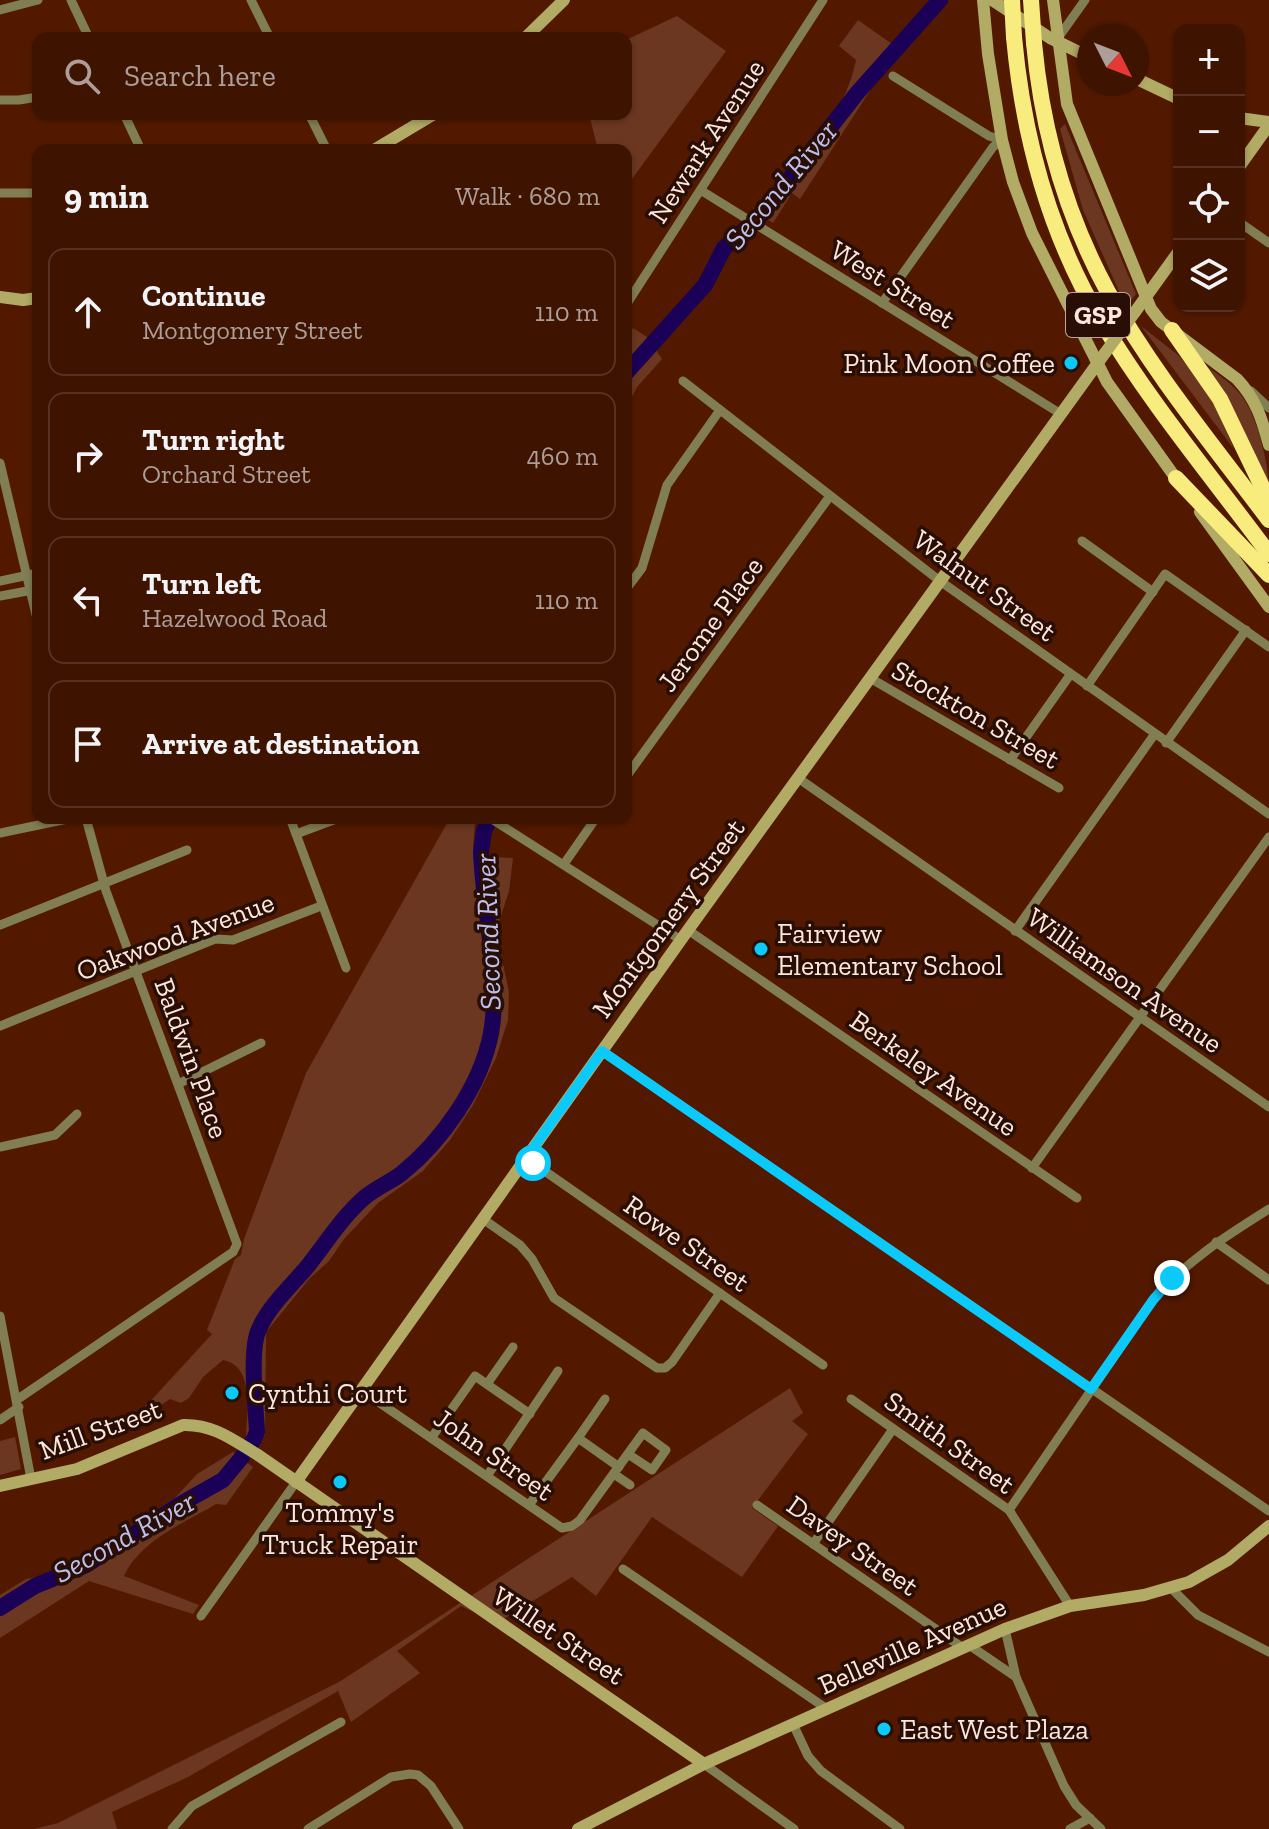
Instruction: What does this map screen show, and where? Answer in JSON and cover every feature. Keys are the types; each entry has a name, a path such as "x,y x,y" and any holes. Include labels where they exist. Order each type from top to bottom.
{"highway":[{"name":"GSP","path":"1012,0 1023,108 1034,156 1056,225 1078,277 1140,381 1269,554"},
{"name":"GSP","path":"1031,0 1043,109 1057,168 1102,280 1149,357 1269,520"},
{"path":"1172,330 1220,399 1269,501"},
{"path":"1176,478 1269,575"}],"street":[{"path":"0,10 38,0"},
{"path":"71,0 86,32"},
{"path":"251,0 267,32"},
{"path":"531,32 564,0"},
{"name":"Newark Avenue","path":"632,296 823,0"},
{"path":"983,0 1002,140 1013,182 1037,245 1112,390 1269,607"},
{"path":"992,0 1077,51"},
{"path":"1053,0 1064,95 1070,114 1157,318 1237,379 1269,408"},
{"path":"1057,41 1085,0"},
{"path":"893,76 991,137 1002,140"},
{"path":"1149,85 1173,96"},
{"path":"0,100 32,97"},
{"path":"1245,119 1269,124 1245,158"},
{"path":"127,120 138,144"},
{"path":"312,120 324,144"},
{"path":"384,144 424,120"},
{"path":"882,303 993,147 1002,140"},
{"name":"West Street","path":"702,191 1061,414"},
{"path":"0,193 32,193"},
{"path":"1245,226 1269,243"},
{"name":"Montgomery Street","path":"201,1616 685,935 1173,259"},
{"path":"0,297 32,299"},
{"path":"1237,379 1258,407 1269,445"},
{"name":"Walnut Street","path":"683,381 940,581 1269,814"},
{"path":"632,581 642,568 667,485 720,410"},
{"path":"0,463 32,586"},
{"name":"Jerome Place","path":"632,769 830,496"},
{"path":"1082,541 1153,592"},
{"path":"0,581 32,574"},
{"path":"1087,686 1165,574 1269,647"},
{"path":"0,596 32,590"},
{"path":"1166,743 1246,630"},
{"path":"1010,760 1070,675"},
{"name":"Stockton Street","path":"870,678 1059,788"},
{"path":"1015,931 1154,735"},
{"name":"Williamson Avenue","path":"798,778 1269,1107"},
{"path":"0,833 43,824"},
{"name":"Baldwin Place","path":"18,1403 233,1252 237,1244 103,883 88,824"},
{"path":"292,824 346,968"},
{"path":"296,834 323,824"},
{"name":"Berkeley Avenue","path":"499,824 685,935 1077,1198"},
{"path":"564,864 592,824"},
{"path":"1032,1168 1269,837"},
{"path":"0,925 187,850"},
{"name":"Oakwood Avenue","path":"0,1026 215,939 233,940 321,906"},
{"path":"178,1084 261,1043"},
{"path":"602,1051 1269,1511"},
{"path":"0,1147 55,1135 77,1114"},
{"name":"Rowe Street","path":"526,1158 823,1365"},
{"path":"1009,1510 1163,1289 1216,1242 1269,1209"},
{"path":"483,1219 520,1245 532,1259 554,1298 657,1368 665,1368 672,1362 720,1293"},
{"path":"1216,1242 1269,1280"},
{"path":"0,1316 31,1479"},
{"path":"487,1384 513,1347"},
{"path":"487,1476 558,1371"},
{"path":"432,1437 475,1376 530,1414"},
{"name":"John Street","path":"361,1390 562,1528 580,1520 616,1470"},
{"path":"529,1505 605,1399"},
{"name":"Smith Street","path":"851,1399 1009,1510 1070,1606"},
{"path":"0,1420 18,1403"},
{"name":"Mill Street","path":"0,1486 77,1469 183,1425 199,1424 239,1443 296,1482"},
{"path":"813,1544 893,1429"},
{"path":"578,1438 630,1485"},
{"path":"616,1470 628,1454"},
{"name":"Willet Street","path":"296,1482 794,1829"},
{"name":"Davey Street","path":"757,1505 966,1647 1016,1677"},
{"name":"Belleville Avenue","path":"578,1829 704,1764 1005,1629 1070,1606 1171,1588 1209,1572 1269,1526"},
{"path":"623,1569 827,1709"},
{"path":"1171,1588 1198,1615 1269,1652"},
{"path":"1005,1629 1016,1677 1064,1786 1076,1805 1101,1829"},
{"path":"172,1829 192,1806 341,1722"},
{"path":"793,1724 808,1756 821,1771 900,1829"},
{"path":"308,1829 391,1777 410,1774 418,1775 431,1786 459,1829"},
{"path":"1070,1829 1090,1818"}],"shaded area":[{"path":"677,16 726,51 632,179 632,144 596,144 590,120 632,120 632,37"},
{"path":"858,20 892,44 871,89 800,199 792,193 773,223 761,215 818,142 850,81 856,60 839,46"},
{"path":"1065,124 1136,294 1126,307 1083,210 1060,129"},
{"path":"1141,326 1178,355 1209,390 1234,449"},
{"path":"632,329 647,337 662,359 632,397"},
{"path":"1197,358 1231,385 1247,404 1261,442 1269,492"},
{"path":"447,824 475,824 473,847 492,857 513,858 509,891 496,931 509,992 508,1020 496,1058 473,1105 450,1140 423,1171 378,1203 266,1332 265,1435 257,1443 246,1436 248,1403 245,1381 233,1364 223,1360 203,1377 189,1398 181,1403 170,1399 149,1413 145,1407 212,1334 207,1330 235,1259 241,1255 244,1239 306,1073"},
{"path":"790,1388 803,1413 792,1421 808,1434 752,1508 778,1526 742,1577 652,1517 596,1596 572,1577 497,1623 461,1606 397,1651 420,1673 351,1722 338,1691 188,1777 112,1812 117,1829 34,1829 58,1823 339,1682"},
{"path":"15,1437 21,1469 0,1475 0,1441"},
{"path":"233,1452 253,1467 226,1505 216,1504 152,1542 124,1576 199,1605 193,1614 89,1581 0,1638 0,1595 26,1579 48,1575 90,1554 175,1498 197,1474"}],"waterway":[{"name":"Second River","path":"632,366 705,285 724,248 761,215 858,92 940,0"},
{"name":"Second River","path":"253,1441 257,1432 254,1350 263,1321 357,1205 401,1174 431,1146 458,1111 486,1053 494,1012 493,967 481,852 487,824"},
{"name":"Second River","path":"0,1608 35,1586 86,1565 223,1480 242,1457"}],"place":[{"name":"Pink Moon Coffee","path":"1071,363"},
{"name":"Fairview Elementary School","path":"761,949"},
{"name":"Cynthi Court","path":"232,1393"},
{"name":"Tommy's Truck Repair","path":"340,1482"},
{"name":"East West Plaza","path":"884,1729"}],"route":[{"path":"533,1163 526,1158 602,1051 1091,1389 1172,1278"}]}
